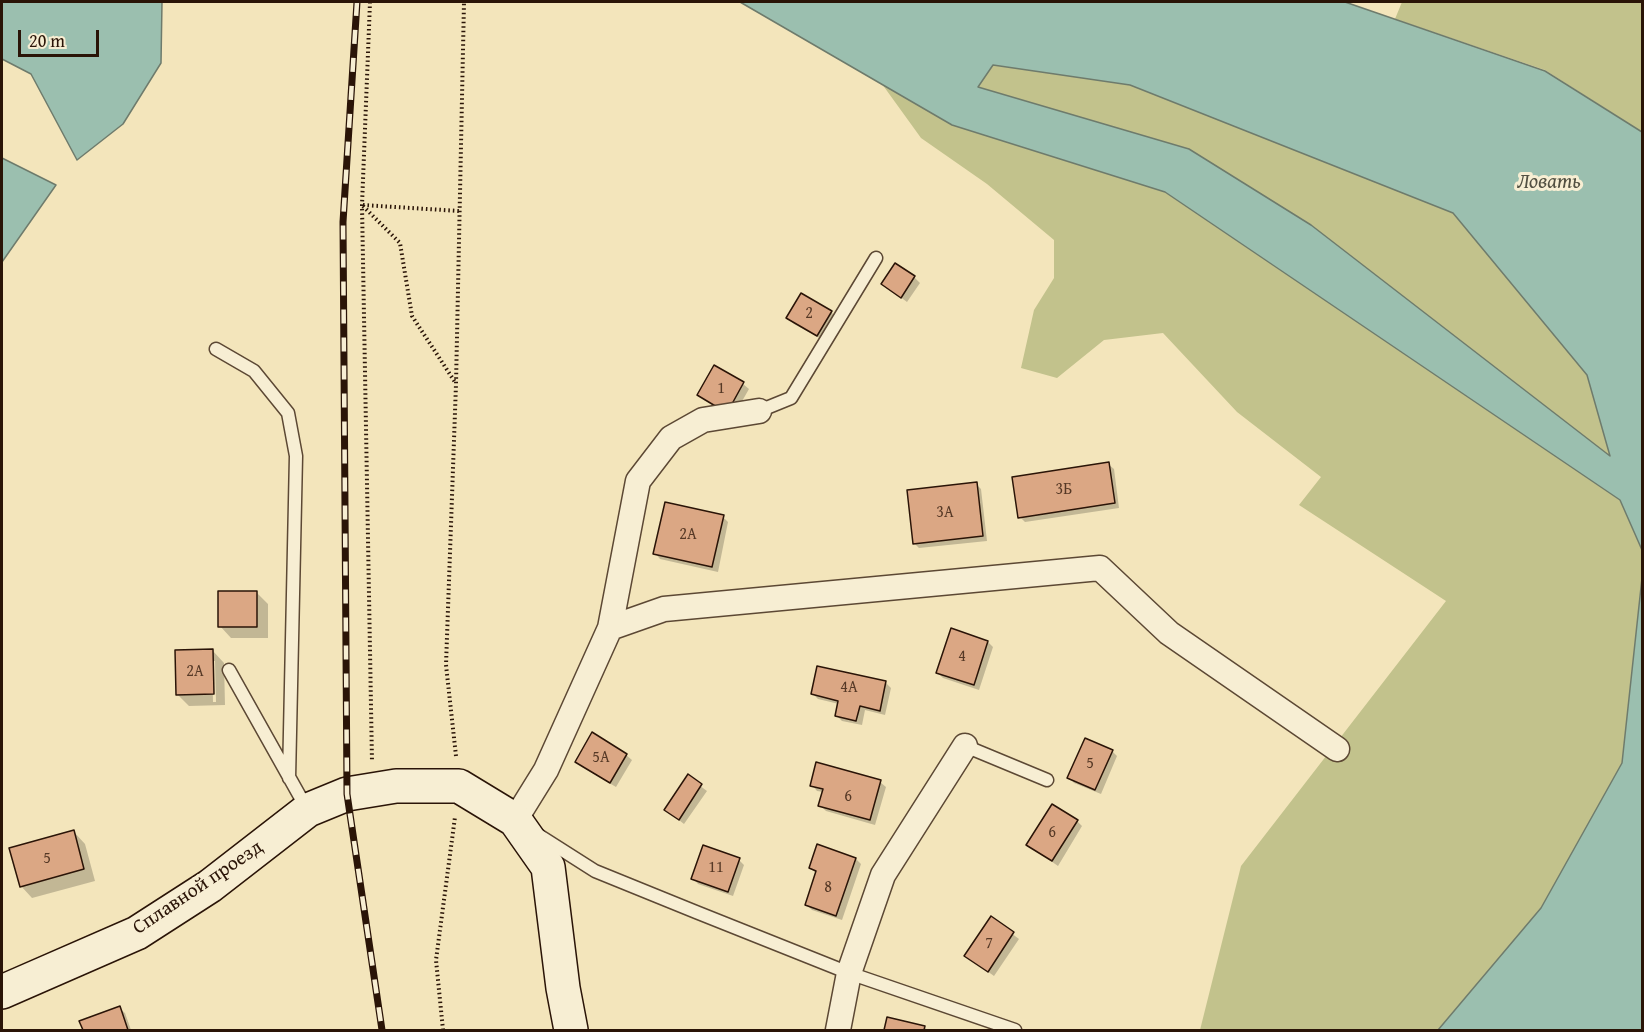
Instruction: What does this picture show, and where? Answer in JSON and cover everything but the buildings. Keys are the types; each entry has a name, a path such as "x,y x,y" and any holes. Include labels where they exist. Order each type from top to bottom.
{"street":[{"path":"515,820 546,770 610,628 638,481 671,438 703,420 759,411"},
{"path":"610,628 664,609 1100,568 1169,633 1337,749"},
{"path":"838,1030 849,973 883,875 965,746"},
{"name":"Сплавной проезд","path":"2,992 137,933 210,886 308,810 347,794 396,786 459,786"},
{"path":"459,786 515,820 548,867 562,988 571,1030"}],"lane":[{"path":"759,411 791,398 876,258"},
{"path":"216,349 254,371 288,413 296,456 289,778"},
{"path":"229,670 308,810"},
{"path":"965,746 1047,780"},
{"path":"515,820 595,871 849,973 1015,1030"}],"path":[{"path":"365,791 362,205 370,2"},
{"path":"443,1030 436,960 459,786 446,666 456,384 464,2"},
{"path":"362,205 459,211"},
{"path":"362,205 400,243 412,316 456,384"}],"green space":[{"path":"1402,2 1642,2 1642,132 1545,70 1395,19"},
{"path":"993,65 1130,85 1453,213 1587,375 1610,456 1311,225 1189,149 978,87"},
{"path":"882,84 952,125 1165,192 1620,500 1642,550 1642,578 1622,763 1541,908 1438,1030 1200,1030 1241,866 1446,601 1299,505 1321,477 1237,412 1163,333 1104,340 1057,378 1021,368 1034,310 1054,278 1054,240 987,184 921,138"}],"water":[{"path":"2,2 162,2 161,63 123,124 77,160 31,74 2,59"},
{"name":"Ловать","path":"740,2 1345,2 1545,71 1642,132 1642,550 1620,500 1165,192 952,125","holes":["993,65 1130,85 1453,213 1587,375 1610,456 1311,225 1189,149 978,87"]},
{"path":"2,158 56,185 2,262"},
{"path":"1642,578 1642,1030 1438,1030 1541,908 1622,763"}],"railway":[{"path":"357,2 343,222 347,794 382,1030"}]}
